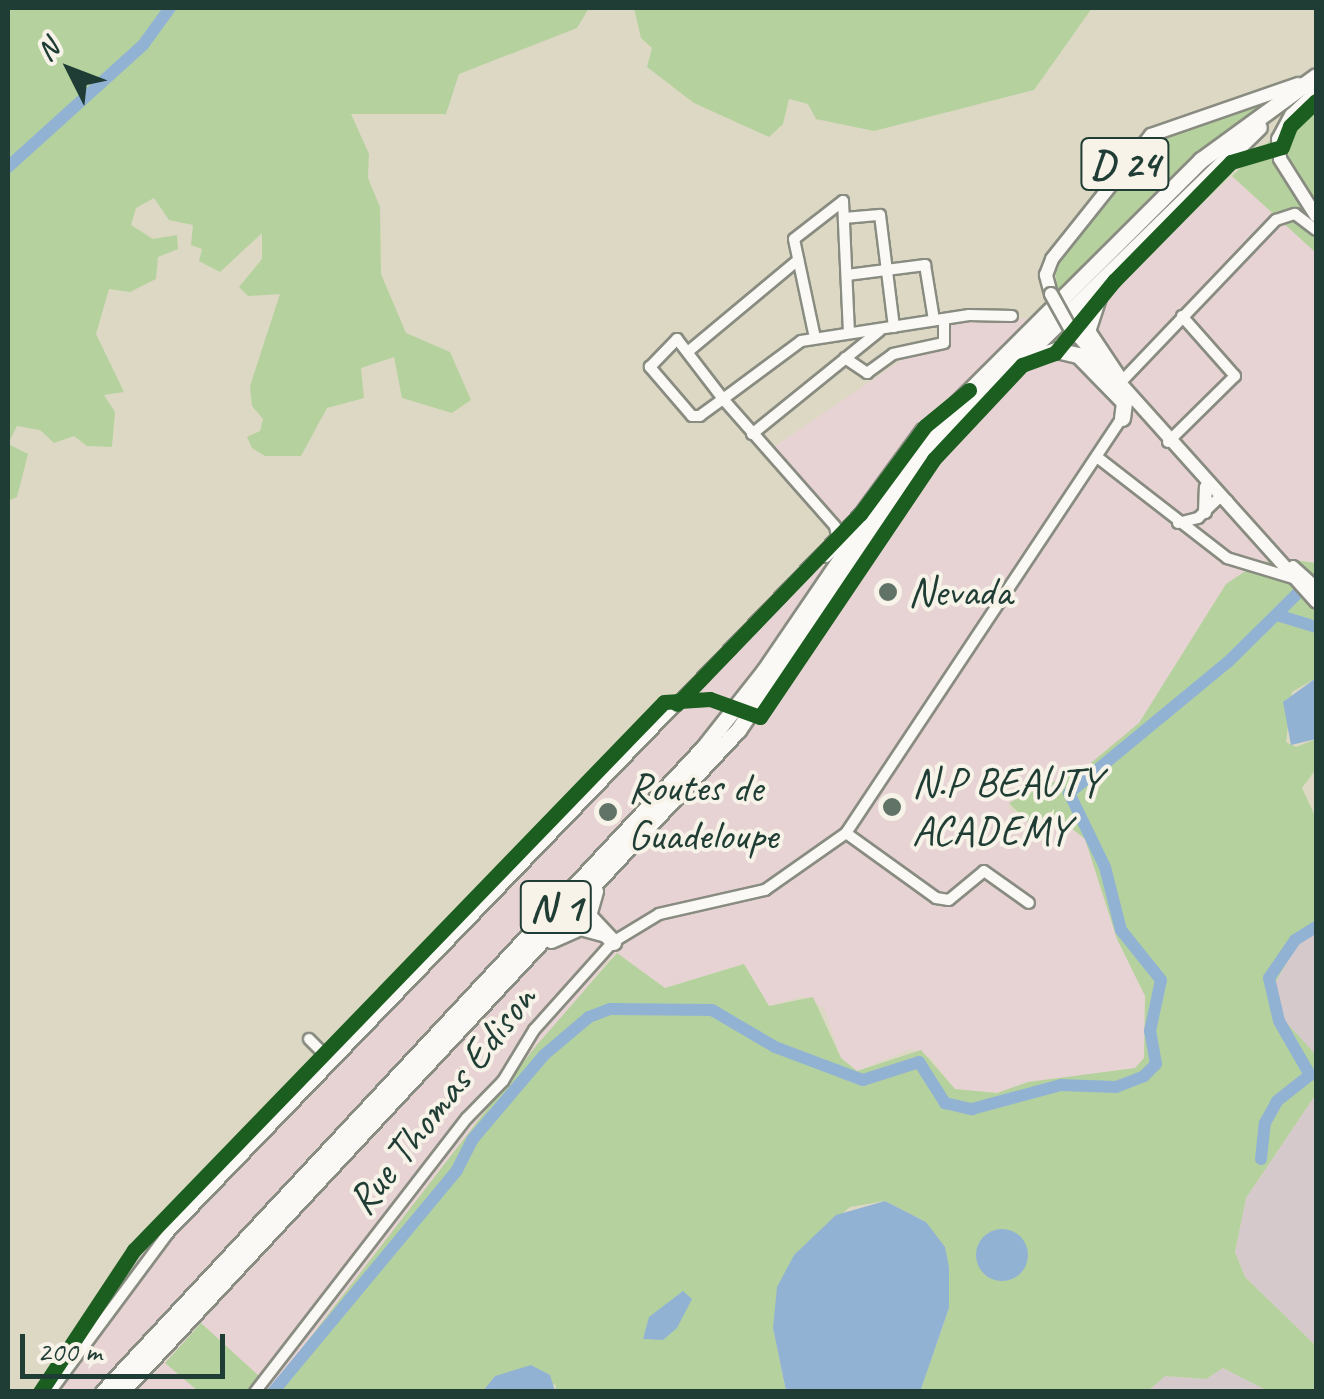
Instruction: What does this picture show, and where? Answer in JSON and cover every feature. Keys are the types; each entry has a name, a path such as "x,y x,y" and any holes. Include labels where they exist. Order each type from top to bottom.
{"highway":[{"path":"1262,99 1316,73"},
{"name":"N 1","path":"121,1392 308,1191 735,710 910,451 1201,160 1316,73"},
{"name":"N 1","path":"103,1392 331,1148 473,1006 497,990 663,813 776,680 931,447 1236,145 1316,90"},
{"path":"1120,379 1090,340 1090,309 1101,284 1166,212"},
{"path":"1014,364 1046,351 1078,354 1124,402 1122,418"},
{"path":"608,938 588,915 588,901 663,813"},
{"path":"497,990 558,934 580,928 608,938"},
{"path":"395,1066 473,1006"},
{"path":"428,1078 473,1006"},
{"path":"331,1148 364,1098"},
{"path":"308,1191 388,1124"}],"main road":[{"path":"1316,90 1291,115 1278,139 1280,159 1316,216"},
{"name":"D 24","path":"1262,99 1163,126 1140,145 1052,259 1046,275 1051,294 1069,326 1205,484 1294,573 1316,602"},
{"path":"1205,484 1205,512"}],"street":[{"path":"816,338 794,239 843,201 850,333"},
{"path":"844,218 880,214 887,269 888,328"},
{"path":"1120,379 1284,215 1300,216 1316,230"},
{"path":"690,350 798,260"},
{"path":"845,358 867,374 892,354 942,344 925,265 846,275"},
{"path":"839,534 722,398 690,350 677,340 650,367 695,417 722,398 784,348 816,338 939,319 1012,316"},
{"path":"1171,440 1235,376 1182,316"},
{"path":"752,434 888,328"},
{"name":"D 24","path":"1120,379 1294,573 1316,587"},
{"path":"50,1392 140,1264 805,572 925,426 969,390"},
{"name":"Rue Thomas Edison","path":"255,1392 467,1118 503,1080 534,1030 608,938 658,914 765,890 846,833 1122,418"},
{"path":"1097,457 1227,558 1294,573"},
{"path":"1178,523 1205,512 1219,498 1236,505"},
{"path":"846,833 936,898 949,900 984,871 1029,902"},
{"path":"309,1039 331,1061"}],"shaded area":[{"path":"1232,176 1316,253 1316,563 1294,560 1226,584 1139,723 1086,767 1012,799 1008,808 1038,827 1064,819 1085,839 1117,939 1145,996 1144,1058 1135,1068 1028,1082 997,1093 955,1089 930,1057 910,1049 857,1071 841,1058 824,1008 803,996 769,1006 743,964 665,988 609,959 268,1391 37,1392 141,1246 838,533 762,455 902,360 950,346 949,322 1082,316"},
{"path":"1316,933 1316,1056 1285,1021 1274,985 1296,946"},
{"path":"1316,1094 1316,1346 1245,1277 1235,1252 1246,1198"},
{"path":"1223,1368 1268,1391 1148,1392 1164,1376 1206,1379"}],"green space":[{"path":"8,8 589,8 577,28 459,74 446,114 351,114 369,154 368,178 380,207 381,274 406,333 450,352 471,400 452,413 402,398 394,357 361,368 364,398 327,408 301,456 265,456 252,448 247,437 260,431 263,419 252,406 250,386 280,294 248,296 239,287 262,259 262,233 220,272 199,261 202,249 191,245 193,225 169,220 154,198 136,208 131,225 153,239 177,235 178,249 158,257 156,279 130,292 109,289 96,334 124,392 104,395 115,412 112,447 87,446 74,436 54,443 40,430 17,426 8,444"},
{"path":"634,8 1092,8 1034,90 874,131 816,119 808,104 789,99 783,124 769,137 694,103 647,67 652,48 641,38"},
{"path":"1316,98 1316,253 1232,176"},
{"path":"1270,102 1058,297 1055,268 1148,143 1171,128"},
{"path":"8,444 28,454 17,497 8,501"},
{"path":"1259,562 1316,563 1316,678 1292,692 1286,742 1296,747 1316,739 1316,769 1302,788 1316,818 1316,933 1296,946 1274,985 1285,1021 1316,1055 1316,1094 1246,1198 1235,1252 1245,1277 1316,1346 1316,1389 1268,1391 1223,1368 1206,1379 1165,1376 1148,1391 920,1391 949,1308 949,1267 926,1222 885,1201 850,1207 794,1255 773,1328 786,1391 555,1391 556,1385 495,1376 483,1391 268,1392 535,1047 617,953 665,988 744,964 769,1006 813,997 841,1058 857,1071 921,1050 955,1089 997,1093 1028,1082 1135,1068 1144,1058 1145,996 1117,939 1085,839 1057,817 1034,828 1009,803 1086,767 1139,723 1226,584"},
{"path":"201,1323 260,1377 248,1391 198,1391 165,1363"}],"water":[{"path":"1316,678 1316,739 1291,745 1283,702"},
{"path":"885,1201 926,1222 945,1247 949,1267 949,1308 921,1389 786,1391 773,1328 777,1287 794,1255 836,1215"},
{"path":"1002,1229 1020,1237 1028,1255 1020,1273 1002,1281 984,1273 976,1255 984,1237"},
{"path":"683,1291 692,1299 677,1328 663,1340 643,1339 649,1317"},
{"path":"531,1365 550,1375 555,1391 483,1391 495,1376"}],"waterway":[{"path":"8,167 143,45 170,8"},
{"path":"273,1392 457,1170 472,1140 544,1055 589,1017 610,1009 712,1010 775,1047 863,1080 919,1062 945,1103 972,1109 1061,1085 1116,1087 1144,1076 1156,1064 1150,1031 1161,980 1121,930 1105,867 1069,793 1228,662 1299,592"},
{"path":"1277,615 1316,627"},
{"path":"1261,1159 1265,1123 1277,1101 1310,1075 1279,1021 1269,978 1295,940 1316,927"}],"cycle path":[{"path":"40,1392 134,1250 664,702 710,699 760,717 934,459 1022,365 1055,353 1114,281 1231,162 1282,147 1290,126 1316,101"},
{"path":"677,704 860,514 925,426 969,390"}],"place":[{"name":"Nevada","path":"888,592"},
{"name":"N.P BEAUTY ACADEMY","path":"892,807"},
{"name":"Routes de Guadeloupe","path":"608,812"}]}
